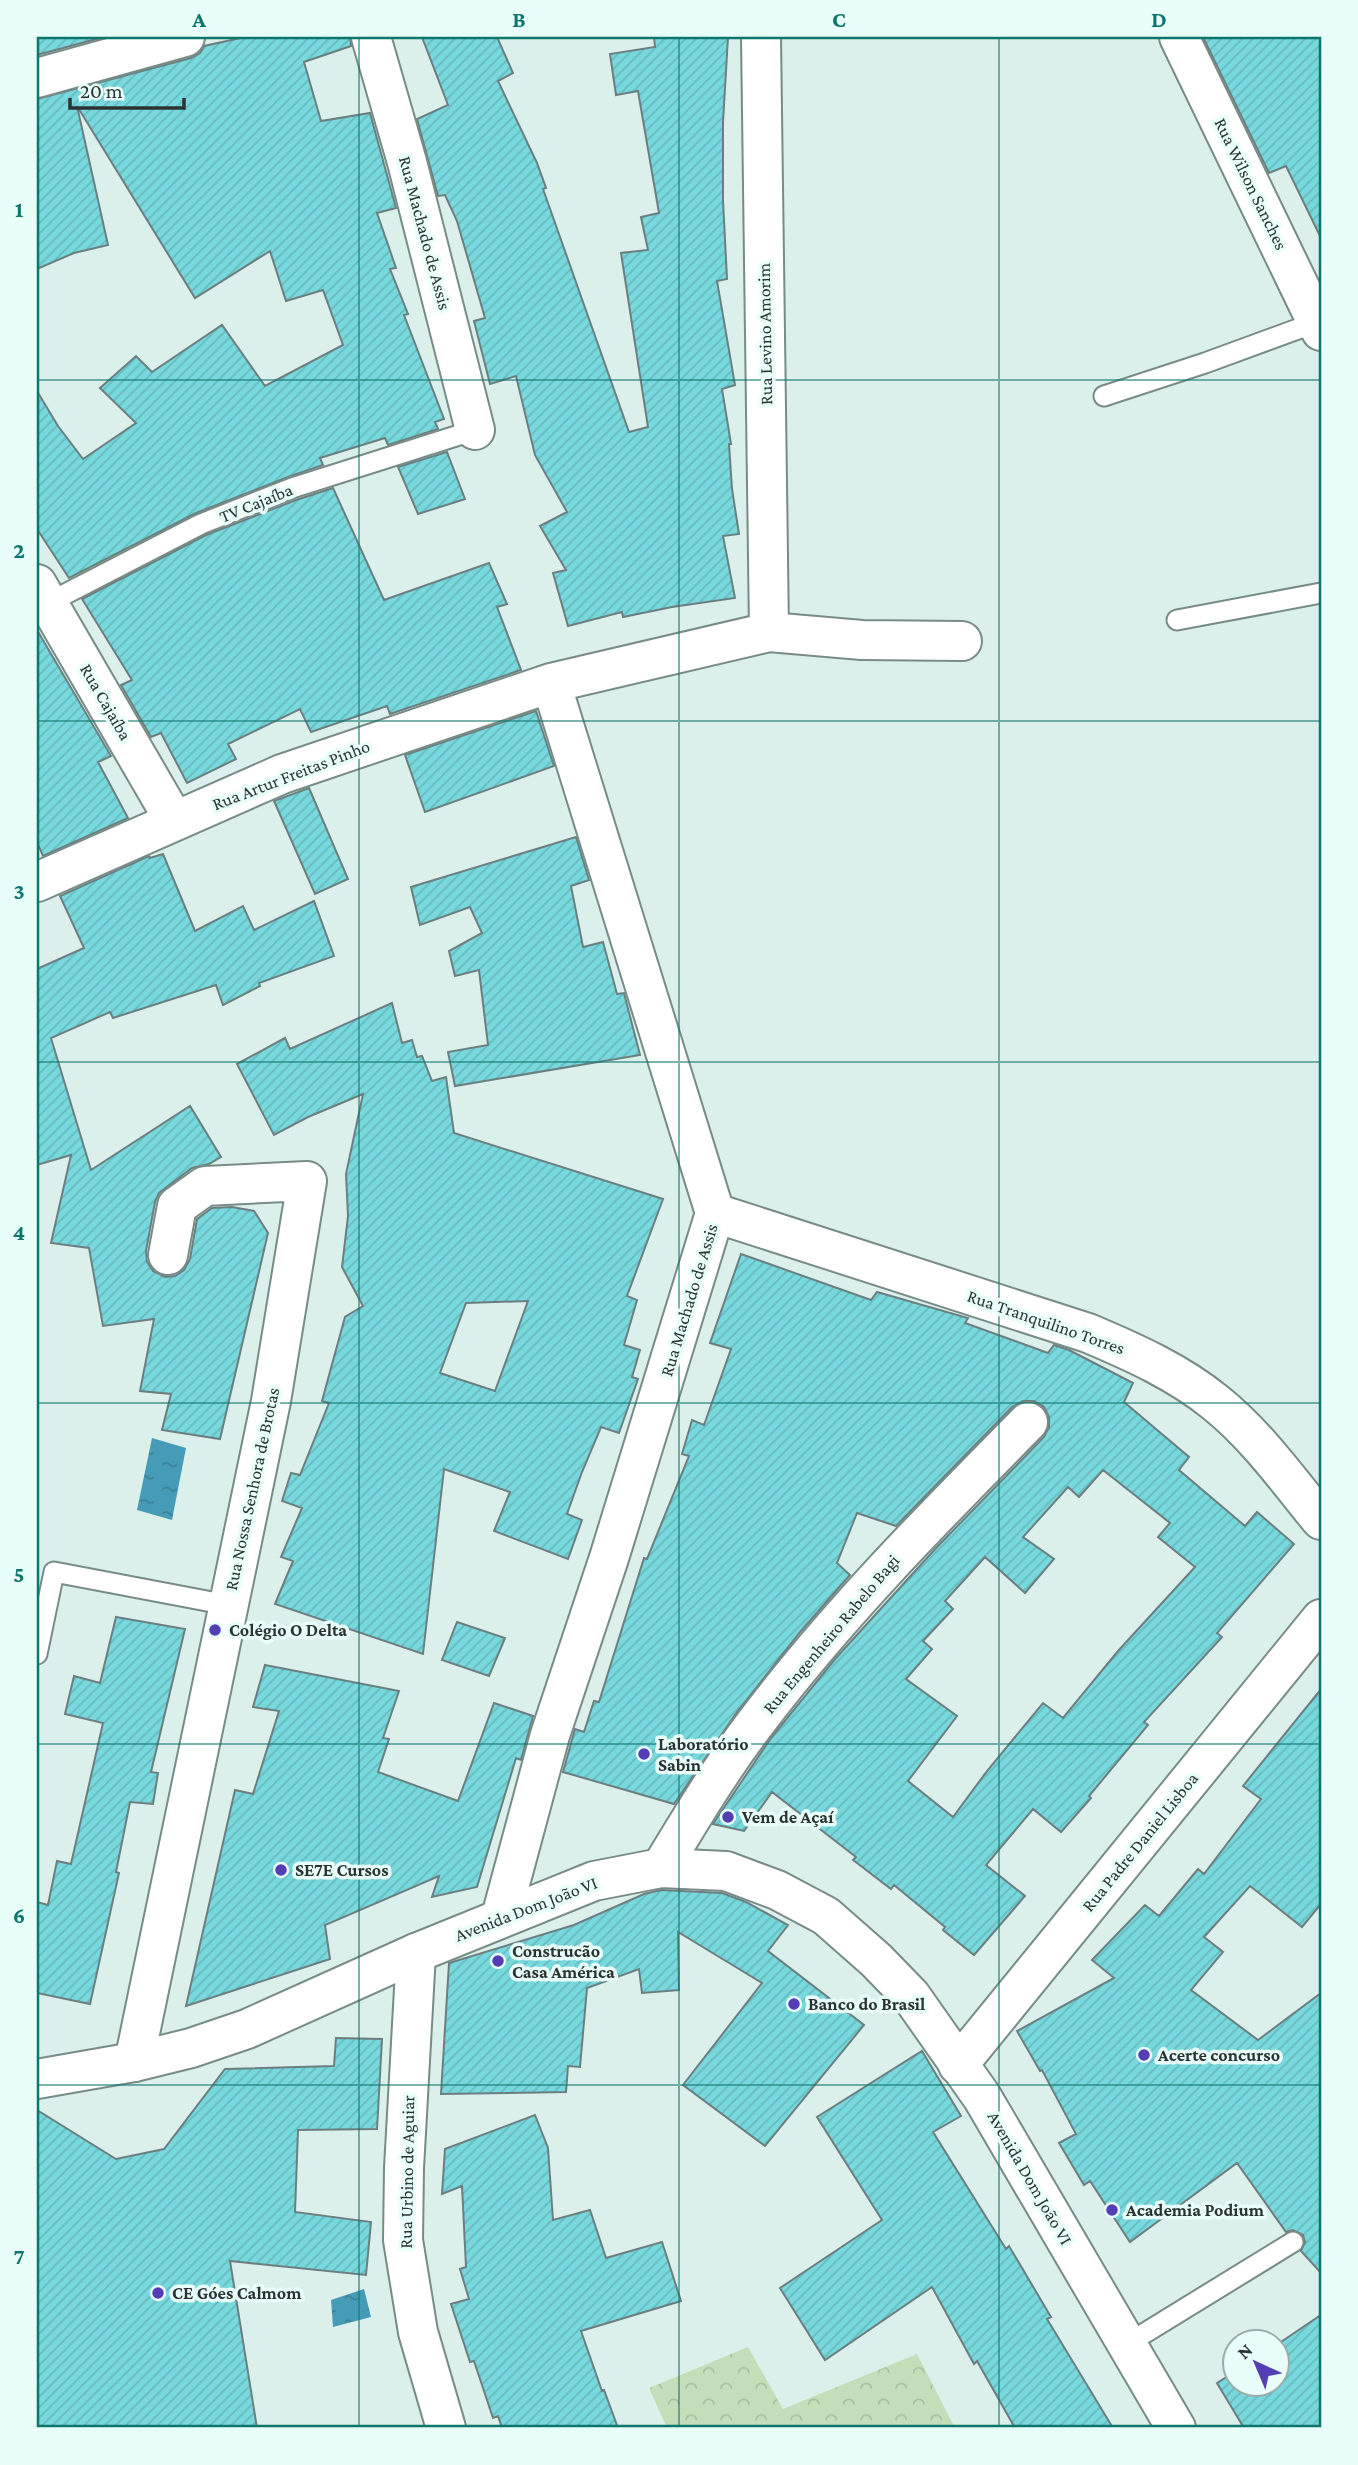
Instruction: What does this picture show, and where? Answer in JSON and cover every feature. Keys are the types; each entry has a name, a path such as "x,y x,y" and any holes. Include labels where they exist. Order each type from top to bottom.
{"street":[{"path":"37,78 186,37"},
{"name":"Rua Machado de Assis","path":"371,37 407,162 475,430"},
{"name":"Rua Levino Amorim","path":"761,37 769,632"},
{"name":"Rua Wilson Sanches","path":"1179,37 1319,327"},
{"name":"Rua Cajaíba","path":"43,594 174,820"},
{"path":"551,683 769,632 862,640 962,641"},
{"name":"Rua Machado de Assis","path":"501,1917 551,1735 613,1545 715,1213 551,683"},
{"name":"Rua Artur Freitas Pinho","path":"37,882 282,774 551,683"},
{"name":"Rua Nossa Senhora de Brotas","path":"134,2062 271,1401 307,1181 205,1186 177,1206 168,1255"},
{"name":"Rua Tranquilino Torres","path":"715,1213 1088,1333 1137,1354 1178,1376 1216,1403 1251,1435 1321,1520"},
{"name":"Rua Engenheiro Rabelo Bagi","path":"662,1868 753,1726 821,1642 913,1538 1028,1422"},
{"name":"Rua Padre Daniel Lisboa","path":"958,2065 1321,1619"},
{"name":"Avenida Dom João VI","path":"37,2079 134,2062 191,2048 247,2029 416,1953 594,1881 662,1868 726,1871 777,1890 826,1916 876,1960 911,1996 982,2097 1176,2428"},
{"name":"Rua Urbino de Aguiar","path":"416,1953 404,2168 403,2240 418,2332 446,2428"}],"lane":[{"path":"1104,396 1319,327"},
{"name":"TV Cajaíba","path":"43,594 201,524 279,493 475,430"},
{"path":"1177,620 1321,593"},
{"path":"37,1654 54,1572 228,1605"},
{"path":"1127,2344 1293,2242"}],"green space":[{"path":"748,2347 783,2409 917,2354 955,2428 667,2428 649,2388"}],"water":[{"path":"152,1438 186,1448 172,1520 137,1510"},
{"path":"364,2289 371,2317 333,2327 331,2300"}],"building":[{"path":"37,37 104,37 37,55"},
{"path":"245,37 350,37 351,46 304,62 321,121 370,113 396,208 377,213 396,268 390,269 408,314 404,315 444,419 435,422 438,429 388,445 385,438 320,458 323,465 196,513 69,578 37,529 37,391 58,426 83,459 136,423 100,388 136,356 152,372 222,325 265,386 343,345 323,290 286,301 270,251 195,298 77,106 108,245 74,253 37,269 37,99 191,58 200,53 204,46"},
{"path":"422,37 497,37 513,73 498,81 537,163 546,188 543,189 629,432 648,427 621,253 648,250 641,217 659,213 638,91 616,95 610,54 655,47 654,37 728,37 723,122 727,279 717,281 735,385 722,389 731,444 732,489 739,534 723,536 735,598 623,617 622,612 568,626 553,573 566,570 540,526 567,512 535,455 516,376 490,384 474,321 485,318 457,221 445,195 438,196 417,119 448,105"},
{"path":"1203,37 1321,37 1321,238 1286,166 1269,173"},
{"path":"447,452 465,499 418,514 398,467"},
{"path":"333,488 384,600 489,563 507,604 497,607 521,670 390,714 387,706 311,732 300,709 228,744 236,759 187,783 161,733 151,737 121,685 132,680 82,599 206,535"},
{"path":"37,630 111,756 98,762 128,818 43,856 37,842"},
{"path":"536,711 554,766 425,812 405,755"},
{"path":"309,788 348,879 315,894 274,801"},
{"path":"576,837 589,880 571,886 583,947 603,942 617,994 624,993 640,1055 455,1086 448,1052 488,1045 479,970 455,976 449,951 482,933 470,907 420,925 411,887"},
{"path":"163,854 195,931 243,906 254,930 314,901 334,956 259,983 260,986 223,1005 216,985 113,1018 110,1012 51,1038 91,1170 190,1106 221,1157 209,1164 192,1168 159,1193 146,1251 147,1262 153,1271 165,1277 175,1276 184,1270 190,1259 197,1219 212,1208 232,1207 254,1211 268,1233 220,1439 162,1430 171,1394 140,1391 154,1319 103,1326 89,1248 51,1243 71,1155 37,1165 37,969 84,948 60,896 149,856 150,858"},
{"path":"392,1003 402,1043 412,1040 417,1057 422,1056 432,1081 446,1077 454,1133 663,1199 627,1296 637,1300 624,1345 640,1350 632,1377 638,1379 619,1433 601,1427 582,1472 567,1514 582,1520 568,1559 494,1531 510,1492 444,1469 423,1654 275,1604 293,1561 281,1557 302,1508 282,1501 291,1473 300,1475 329,1403 322,1401 345,1317 363,1306 342,1267 348,1216 346,1174 363,1094 308,1117 274,1135 237,1064 285,1038 290,1049","holes":["528,1301 495,1391 440,1373 466,1303"]},
{"path":"741,1254 871,1300 877,1292 968,1318 965,1323 1048,1353 1054,1345 1069,1350 1133,1383 1124,1402 1189,1457 1179,1470 1245,1526 1257,1512 1294,1544 1217,1633 1222,1637 1144,1722 1148,1725 1061,1832 1033,1809 986,1865 1025,1896 974,1955 894,1885 891,1889 853,1860 856,1857 772,1792 744,1831 713,1824 771,1738 835,1659 937,1547 1044,1437 1049,1427 1049,1417 1044,1407 1034,1401 1023,1401 1012,1407 896,1526 857,1513 837,1563 850,1575 801,1631 737,1712 674,1804 563,1772 575,1729 584,1732 594,1701 599,1702 644,1558 647,1559 689,1456 682,1454 692,1420 704,1425 731,1349 710,1343","holes":["1103,1470 1170,1523 1158,1537 1195,1567 1118,1651 1063,1718 1043,1703 953,1817 908,1781 957,1716 906,1679 932,1649 923,1641 953,1609 945,1601 985,1557 1025,1593 1054,1559 1023,1537 1068,1487 1079,1497"]},
{"path":"116,1617 185,1629 151,1772 158,1773 153,1804 130,1802 116,1872 119,1873 90,2004 37,1993 37,1902 48,1905 57,1861 71,1864 103,1723 65,1714 74,1676 100,1683"},
{"path":"457,1622 505,1638 489,1676 442,1660"},
{"path":"265,1665 399,1691 383,1738 389,1739 378,1772 458,1801 494,1703 533,1716 521,1760 516,1758 477,1887 432,1897 439,1876 325,1925 330,1959 186,2006 235,1790 253,1794 279,1711 253,1707"},
{"path":"1321,1689 1321,1904 1302,1927 1250,1886 1204,1937 1223,1952 1191,1990 1258,2040 1321,1993 1321,2273 1301,2251 1305,2242 1303,2235 1293,2230 1286,2232 1237,2163 1130,2242 1090,2181 1084,2185 1059,2143 1076,2134 1042,2070 1040,2071 1017,2031 1114,1978 1092,1960 1145,1905 1159,1916 1198,1869 1204,1874 1261,1799 1243,1786"},
{"path":"661,1890 722,1893 746,1902 788,1925 768,1951 864,2025 765,2146 683,2085 762,1983 678,1932 679,1990 642,1993 639,1969 587,1988 580,2067 568,2066 566,2092 441,2094 449,1963 574,1925 644,1894"},
{"path":"336,2038 382,2039 377,2129 298,2130 295,2212 371,2222 366,2275 230,2261 257,2428 37,2428 37,2110 116,2159 164,2149 225,2069 334,2066"},
{"path":"922,2051 961,2116 933,2132 1006,2249 1009,2246 1051,2317 1047,2319 1113,2428 1015,2428 977,2361 974,2364 932,2287 825,2360 780,2288 882,2220 817,2117"},
{"path":"535,2115 548,2148 553,2220 590,2210 606,2258 662,2242 681,2301 581,2331 618,2428 502,2428 498,2416 493,2418 474,2361 470,2362 451,2304 469,2299 460,2269 466,2267 462,2186 442,2194 445,2149"},
{"path":"1321,2315 1321,2428 1244,2428 1226,2398 1292,2398 1292,2335"}],"place":[{"name":"Colégio O Delta","path":"215,1630"},
{"name":"Laboratório Sabin","path":"644,1754"},
{"name":"Vem de Açaí","path":"728,1817"},
{"name":"SE7E Cursos","path":"281,1870"},
{"name":"Construcão Casa América","path":"498,1961"},
{"name":"Banco do Brasil","path":"794,2004"},
{"name":"Acerte concurso","path":"1144,2055"},
{"name":"Academia Podium","path":"1112,2210"},
{"name":"CE Góes Calmom","path":"158,2293"}]}
